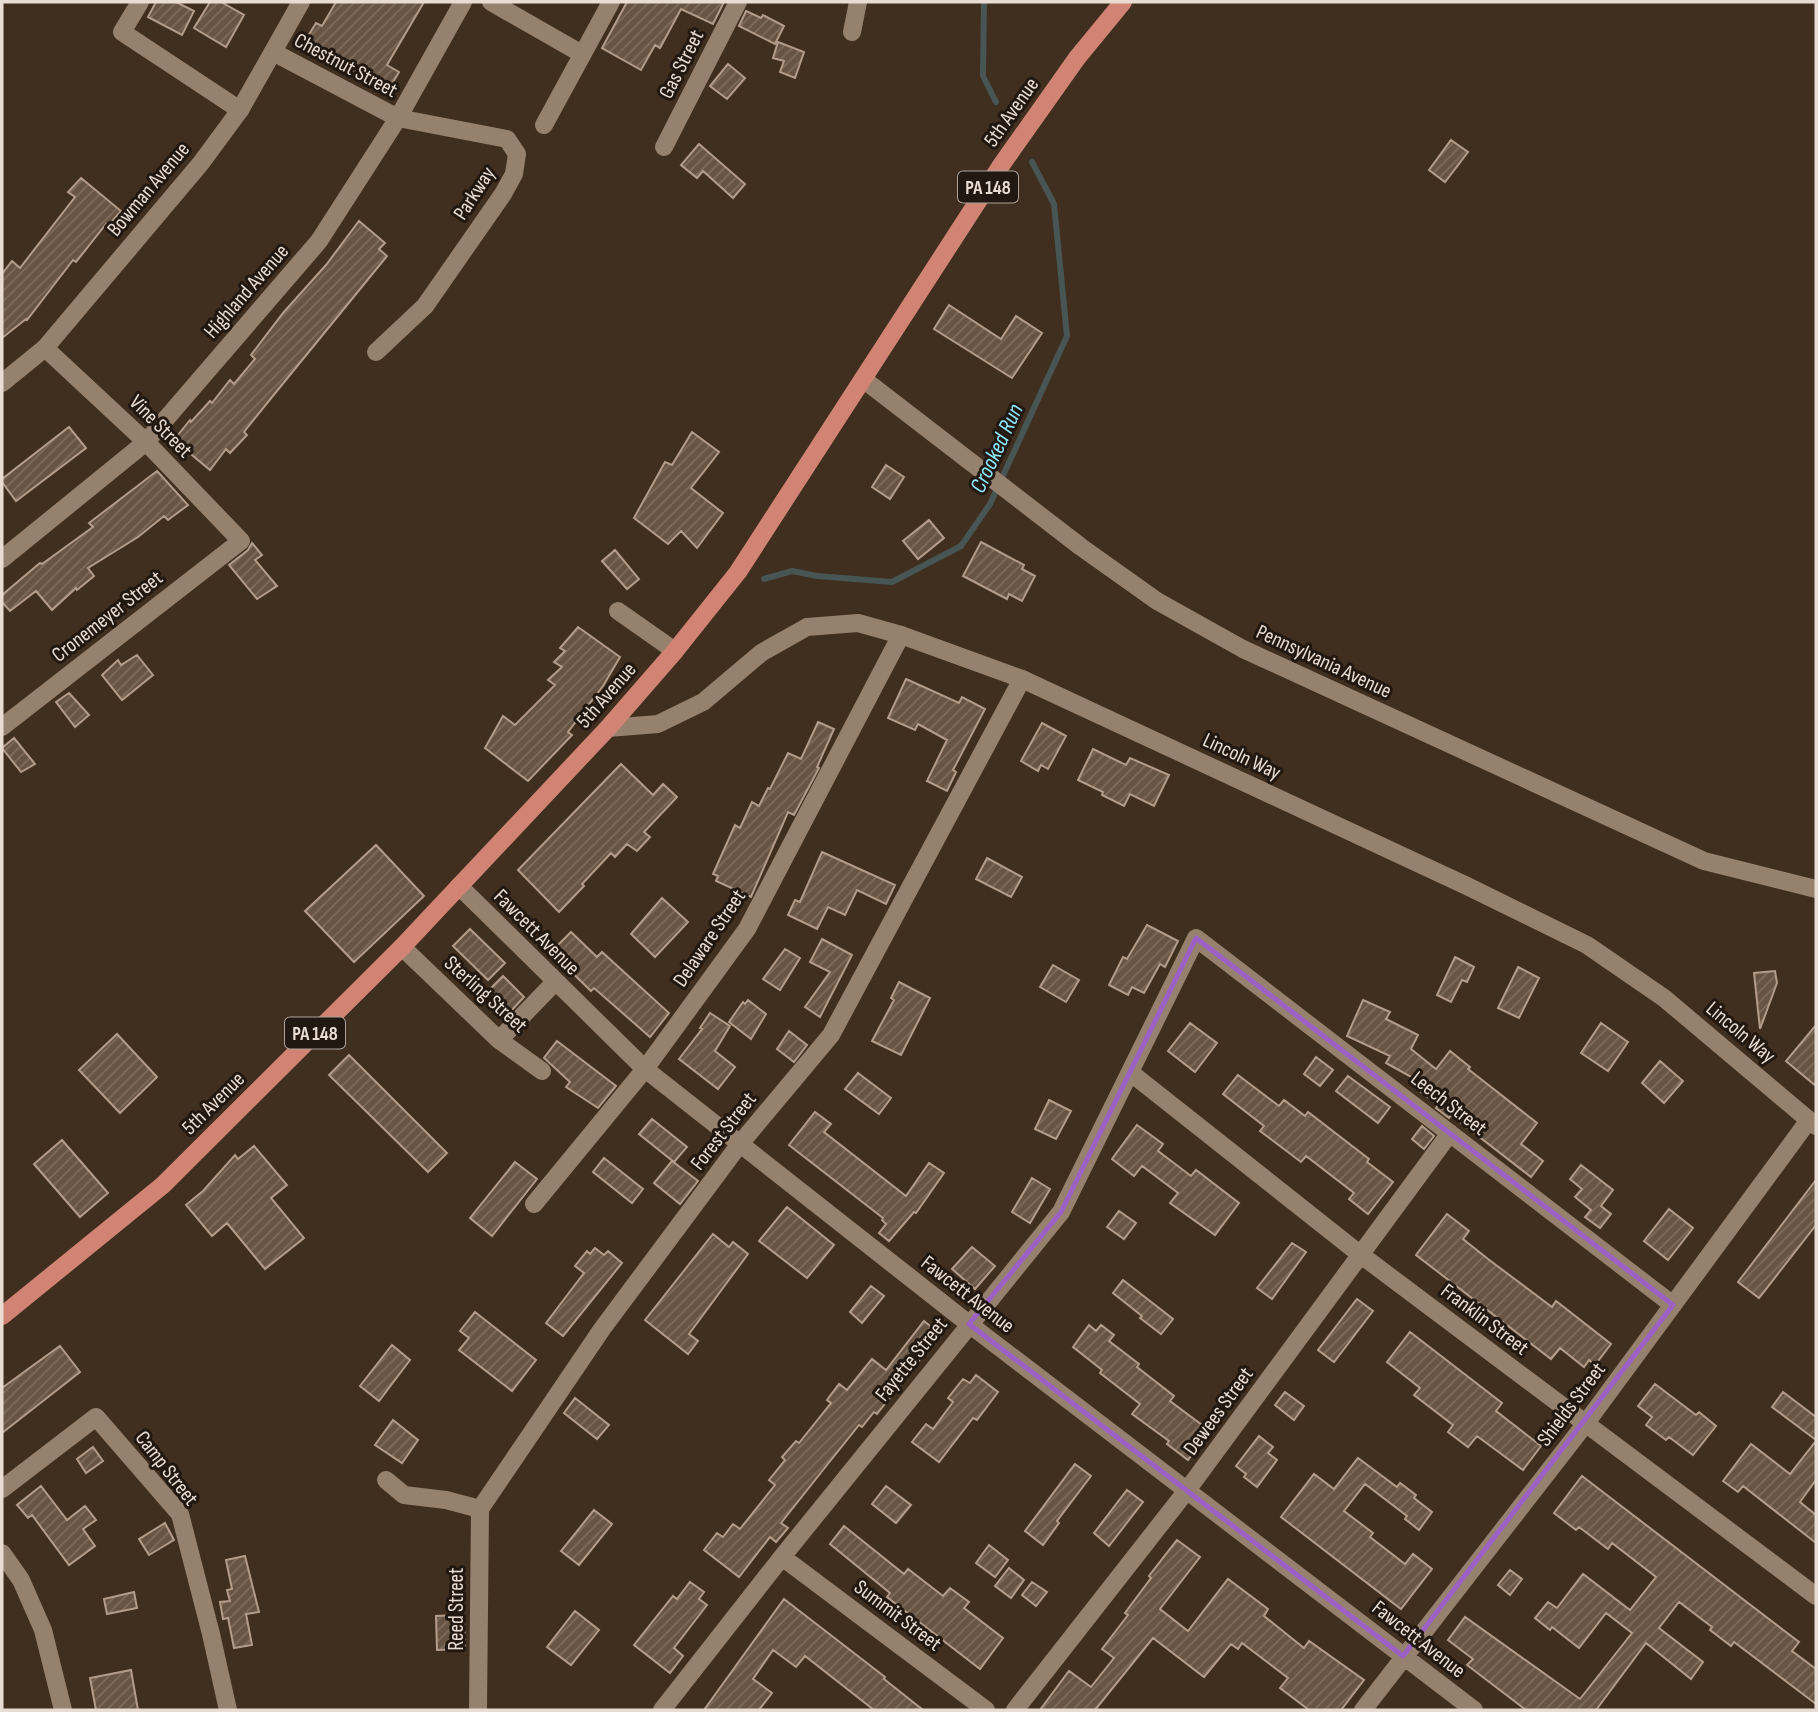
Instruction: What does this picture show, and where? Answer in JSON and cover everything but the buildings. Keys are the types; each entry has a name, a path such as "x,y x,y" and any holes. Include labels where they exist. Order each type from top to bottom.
{"main road":[{"name":"5th Avenue","path":"2,1315 159,1189 402,947 608,729 675,651 738,572 1002,164 1077,58 1123,2"}],"street":[{"path":"140,2 122,32 240,110"},
{"name":"Bowman Avenue","path":"2,383 46,348 201,163 240,110 301,2"},
{"name":"Highland Avenue","path":"2,559 146,442 319,241 398,118 463,2"},
{"path":"491,2 582,54"},
{"path":"544,125 611,2"},
{"name":"Gas Street","path":"664,147 738,2"},
{"path":"852,32 858,2"},
{"name":"Chestnut Street","path":"273,52 398,118"},
{"name":"Parkway","path":"376,352 425,306 503,194 514,174 517,154 507,139 398,118"},
{"name":"Vine Street","path":"46,348 146,442 241,541"},
{"name":"Pennsylvania Avenue","path":"863,379 1081,547 1157,601 1243,649 1704,861 1816,889"},
{"name":"Cronemeyer Street","path":"2,727 241,541"},
{"path":"618,611 675,651"},
{"name":"Lincoln Way","path":"608,729 658,724 703,702 761,653 807,627 858,623 901,635 1022,679 1467,886 1587,945 1664,998 1813,1123"},
{"name":"Delaware Street","path":"534,1203 645,1069 747,929 901,635"},
{"name":"Forest Street","path":"480,1508 602,1329 739,1145 831,1035 1022,679"},
{"name":"Fawcett Avenue","path":"459,887 645,1069 969,1324 1474,1710"},
{"name":"Fayette Street","path":"662,1710 1061,1212 1196,938"},
{"name":"Leech Street","path":"1196,938 1673,1305"},
{"name":"Sterling Street","path":"402,947 499,1040 542,1071"},
{"path":"499,1040 555,982"},
{"name":"Franklin Street","path":"1131,1073 1361,1255 1816,1596"},
{"name":"Shields Street","path":"1363,1710 1586,1423 1813,1123"},
{"name":"Dewees Street","path":"1015,1710 1188,1489 1450,1133"},
{"name":"Camp Street","path":"2,1489 96,1417 180,1514 228,1710"},
{"path":"386,1480 404,1495 446,1500 480,1508"},
{"name":"Reed Street","path":"478,1710 480,1508"},
{"path":"2,1553 21,1580 43,1630 63,1710"},
{"name":"Summit Street","path":"782,1557 986,1710"}],"highlighted area":[{"path":"1196,938 1673,1305 1403,1656 969,1324 1061,1212"}],"waterway":[{"name":"Crooked Run","path":"984,2 983,76 996,102"},
{"name":"Crooked Run","path":"764,579 792,571 817,576 892,582 961,546 990,504 1067,336 1054,204 1032,162"}]}
